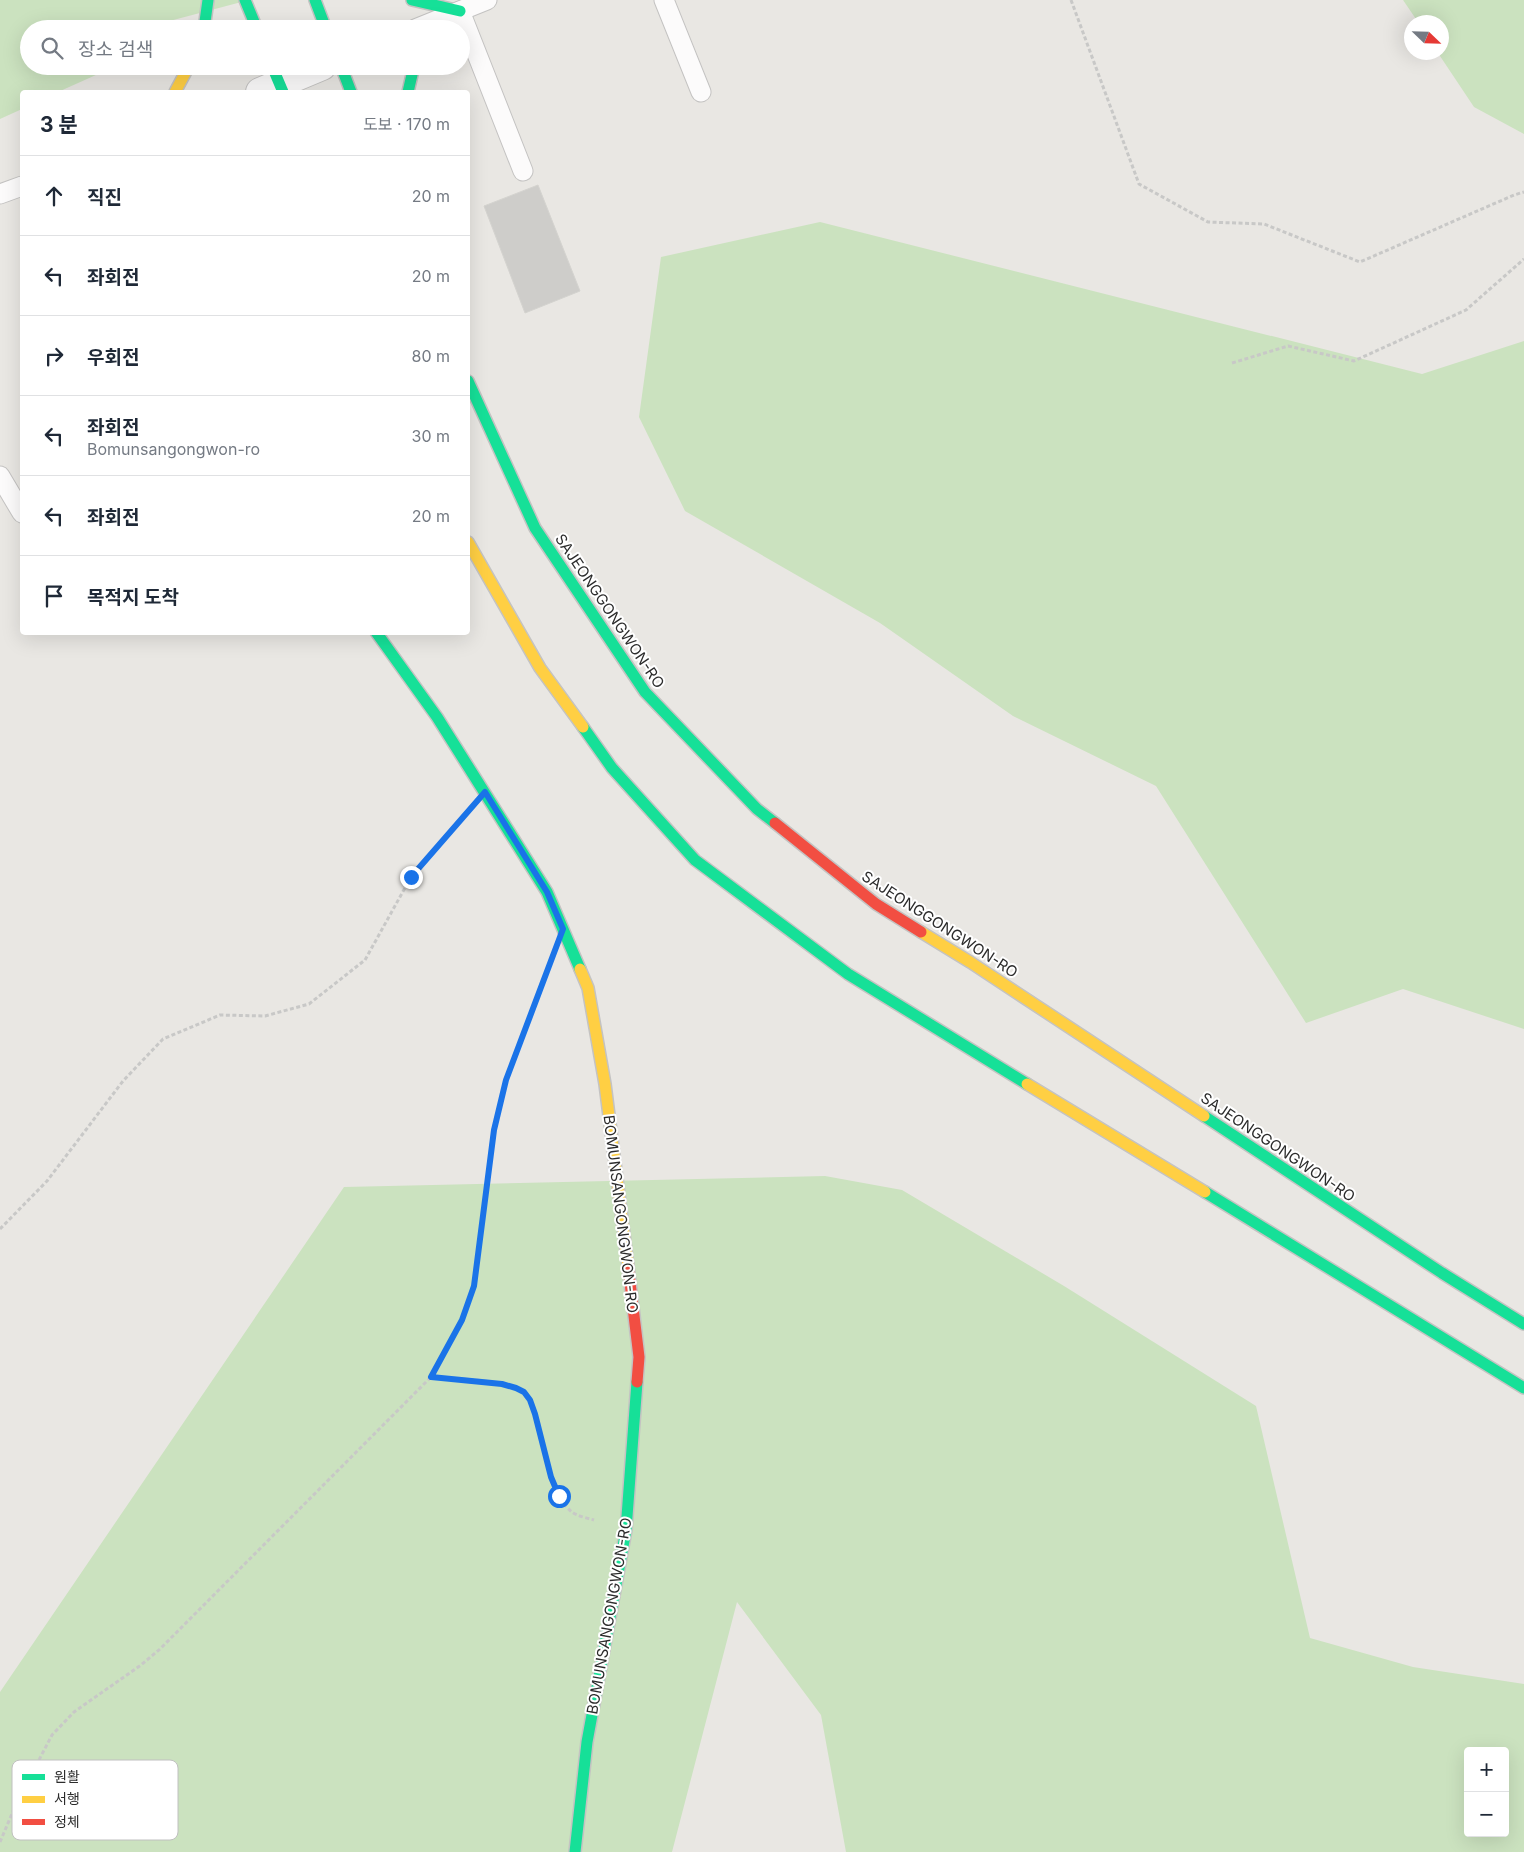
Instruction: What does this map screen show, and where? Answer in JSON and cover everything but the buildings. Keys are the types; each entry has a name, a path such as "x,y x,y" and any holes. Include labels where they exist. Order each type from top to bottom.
{"main road":[{"path":"205,20 208,0"},
{"path":"245,0 253,20"},
{"path":"315,0 323,20"},
{"path":"412,0 460,11"},
{"path":"452,20 460,11"},
{"path":"176,90 185,75"},
{"path":"344,75 350,90"},
{"path":"408,90 412,75"},
{"name":"SAJEONGGONGWON-RO","path":"470,385 535,528 634,676 645,692 757,810 876,904 970,962 1442,1274 1524,1324"},
{"path":"470,546 540,668 612,768 696,860 848,974 1524,1388"},
{"name":"BOMUNSANGONGWON-RO","path":"378,635 437,717 547,892 588,988 602,1065 638,1357 626,1530 587,1742 575,1852"}],"street":[{"path":"274,84 298,75"}],"lane":[{"path":"438,20 488,0"},
{"path":"664,0 701,92"},
{"path":"460,11 464,20"},
{"path":"470,36 523,171"},
{"path":"0,194 20,187"},
{"path":"0,476 20,510"}],"path":[{"path":"1071,0 1139,184 1208,222 1264,224 1360,262 1524,192"},
{"path":"1232,363 1288,346 1354,361 1466,310 1524,259"},
{"path":"0,1228 47,1181 123,1081 163,1038 220,1015 264,1016 309,1004 365,960 411,877 485,792"},
{"path":"39,1760 52,1735 74,1712 141,1665 160,1649 431,1377 462,1320 474,1286 496,1121 506,1080 563,929"},
{"path":"431,1377 502,1384 524,1392 530,1400 535,1414 551,1477 559,1496 573,1513 626,1530"},
{"path":"0,1842 12,1814"}],"green space":[{"path":"0,0 249,0 173,20 20,20 20,75 96,75 62,90 20,90 20,110 0,119"},
{"path":"1403,0 1524,0 1524,134 1474,107 1443,60 1449,60 1449,15 1413,15"},
{"path":"820,222 1422,374 1524,341 1524,1029 1403,989 1306,1023 1156,786 1013,716 880,623 685,511 639,417 661,257"},
{"path":"825,1176 902,1190 1064,1286 1256,1406 1310,1638 1413,1667 1524,1684 1524,1852 846,1852 821,1715 737,1602 672,1852 0,1852 0,1692 344,1187"}],"traffic: fast":[{"path":"205,20 208,0"},
{"path":"245,0 253,20"},
{"path":"315,0 323,20"},
{"path":"412,0 460,11"},
{"path":"276,75 282,90"},
{"path":"344,75 350,90"},
{"path":"408,90 412,75"},
{"path":"470,385 535,528 645,692 757,809 775,823"},
{"path":"378,635 437,717 547,892 580,969"},
{"path":"583,727 612,768 695,860 848,974 1027,1084"},
{"path":"1204,1116 1442,1273 1524,1324"},
{"path":"1205,1192 1524,1388"},
{"path":"575,1852 587,1742 626,1530 637,1382"}],"traffic: slow":[{"path":"176,90 184,75"},
{"path":"470,546 540,668 583,727"},
{"path":"921,932 970,962 1204,1116"},
{"path":"580,969 588,988 605,1084 628,1266"},
{"path":"1027,1084 1205,1192"}],"traffic: jam":[{"path":"775,823 876,904 921,932"},
{"path":"628,1266 639,1357 637,1382"}],"route":[{"path":"411,877 485,792 547,892 563,929 506,1080 494,1130 474,1286 462,1320 431,1377 502,1384 524,1392 530,1400 535,1414 551,1477 559,1496"}]}
